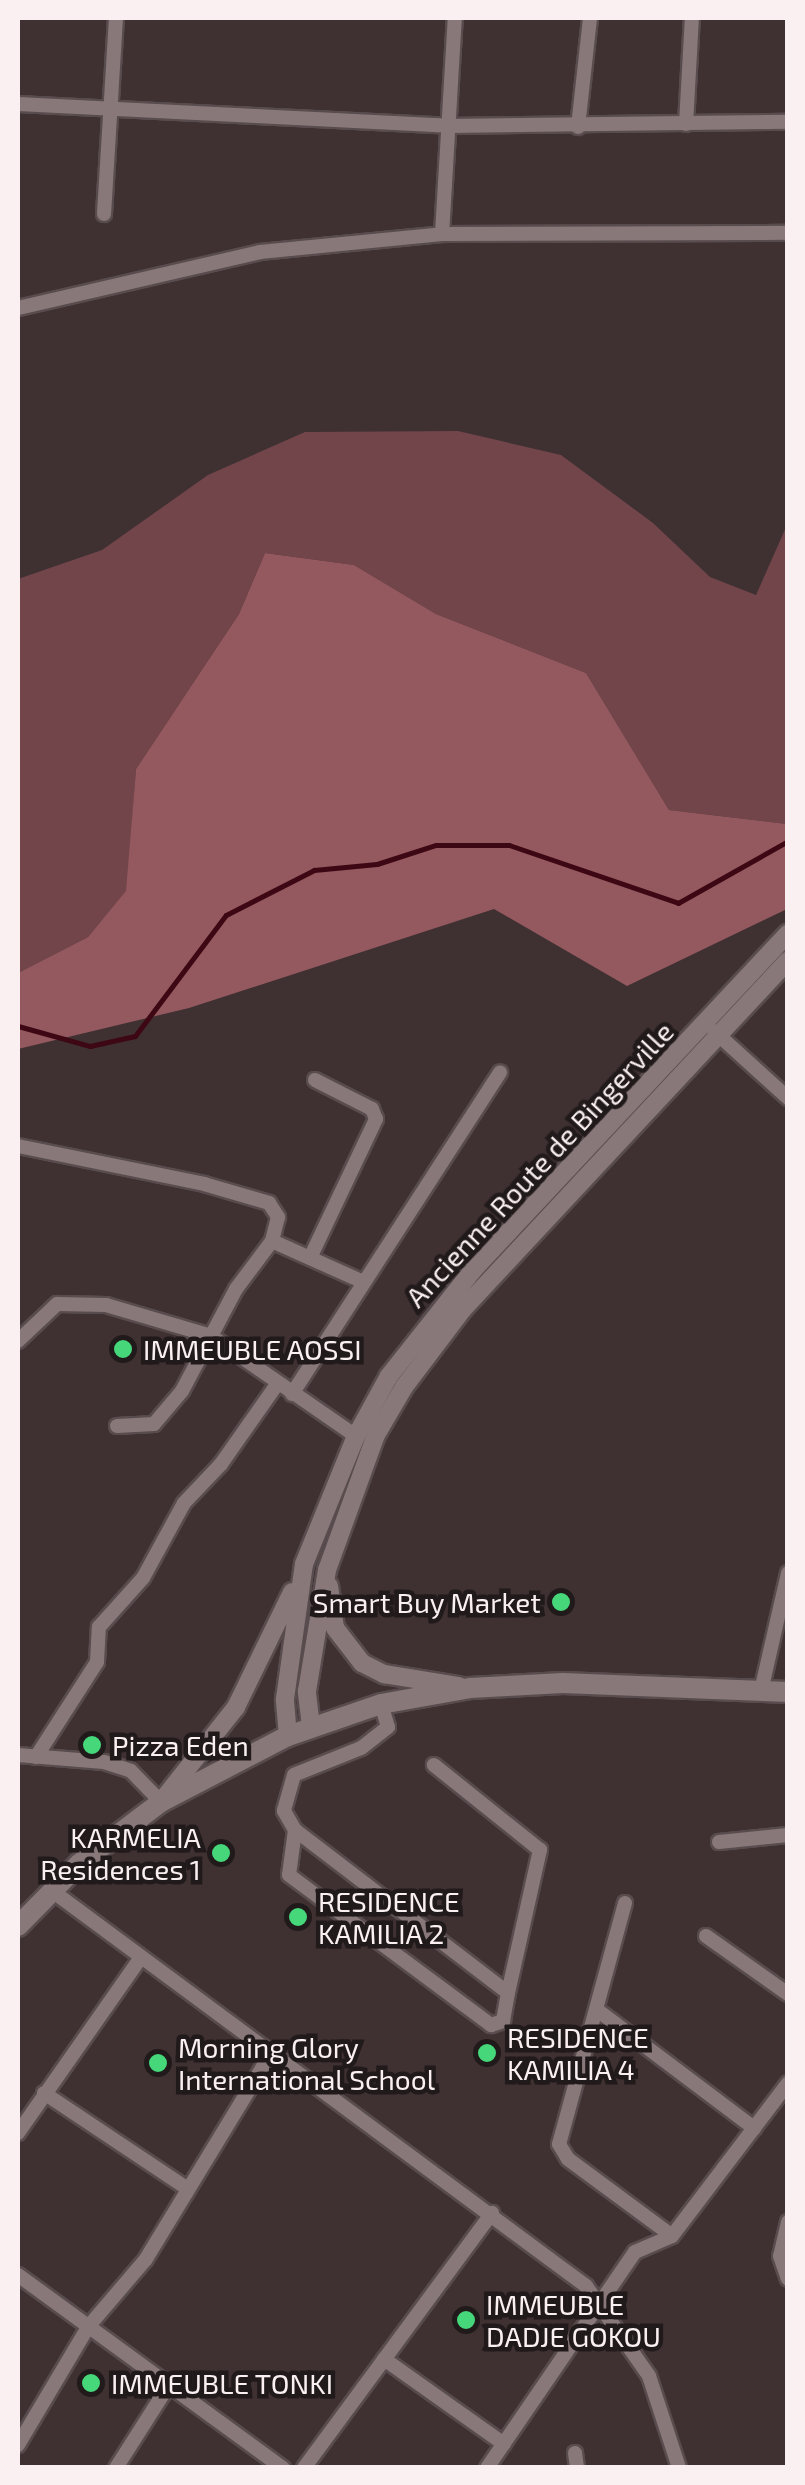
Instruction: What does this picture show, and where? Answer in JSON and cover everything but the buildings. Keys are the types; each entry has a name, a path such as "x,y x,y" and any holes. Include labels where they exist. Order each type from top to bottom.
{"main road":[{"path":"18,1926 50,1890 161,1802 288,1736 381,1704 470,1688 563,1683 788,1692"}],"street":[{"path":"104,214 116,18"},
{"path":"442,234 455,18"},
{"path":"578,126 590,18"},
{"path":"686,124 692,18"},
{"path":"18,104 108,105 448,126 788,122"},
{"path":"18,308 260,252 442,234 788,233"},
{"name":"Ancienne Route de Bingerville","path":"311,1726 306,1692 327,1570 376,1435 433,1346 712,1030 788,934"},
{"name":"Ancienne Route de Bingerville","path":"288,1736 286,1699 304,1564 356,1436 436,1314 712,1030 788,960"},
{"name":"Ancienne Route de Bingerville","path":"712,1030 788,1098"},
{"path":"292,1394 361,1281 500,1072"},
{"path":"310,1258 376,1119 372,1110 315,1080"},
{"path":"18,1146 269,1203 278,1218 272,1241 211,1336 182,1390 154,1424 117,1426"},
{"path":"272,1241 361,1281"},
{"path":"18,1341 57,1304 76,1302 211,1336 356,1436"},
{"path":"36,1757 97,1662 100,1627 143,1578 184,1503 278,1383"},
{"path":"18,1755 131,1771 161,1802 236,1707 304,1564"},
{"path":"327,1570 335,1628 362,1664 400,1678 470,1688"},
{"path":"761,1690 788,1573"},
{"path":"381,1704 388,1727 380,1735 294,1775 284,1811 295,1830 508,1994"},
{"path":"295,1830 288,1875 492,2025 504,2021 540,1850 434,1765"},
{"path":"718,1842 788,1835"},
{"path":"50,1890 492,2213 601,2305 649,2376 679,2468"},
{"path":"626,1903 600,2012 576,2063 559,2144 568,2160 672,2236"},
{"path":"706,1936 788,1994"},
{"path":"18,2133 140,1958"},
{"path":"600,2012 754,2128"},
{"path":"18,2446 88,2328 146,2259 184,2188 272,2052"},
{"path":"488,2468 634,2252 672,2236 788,2083"},
{"path":"44,2093 184,2188"},
{"path":"304,2468 492,2213"},
{"path":"788,2222 780,2242 788,2279"},
{"path":"18,2275 167,2388 284,2468"},
{"path":"384,2358 504,2444"},
{"path":"116,2468 167,2388"}],"shaded area":[{"path":"458,431 561,455 653,523 710,577 756,595 787,525 787,824 669,810 586,673 436,614 354,565 265,553 239,614 136,769 127,891 88,937 18,973 18,579 102,550 208,475 305,432"},
{"path":"265,553 354,565 436,614 586,673 669,810 787,824 787,909 627,986 494,909 189,1008 18,1049 18,973 88,937 126,891 136,769 239,614"}],"waterway":[{"path":"18,1026 90,1046 135,1036 226,915 314,870 377,864 436,845 509,845 678,903 788,841"}],"place":[{"name":"IMMEUBLE AOSSI","path":"123,1349"},
{"name":"Smart Buy Market","path":"561,1602"},
{"name":"Pizza Eden","path":"92,1745"},
{"name":"KARMELIA Residences 1","path":"221,1853"},
{"name":"RESIDENCE KAMILIA 2","path":"298,1917"},
{"name":"RESIDENCE KAMILIA 4","path":"487,2053"},
{"name":"Morning Glory International School","path":"158,2063"},
{"name":"IMMEUBLE DADJE GOKOU","path":"466,2320"},
{"name":"IMMEUBLE TONKI","path":"91,2383"}]}
